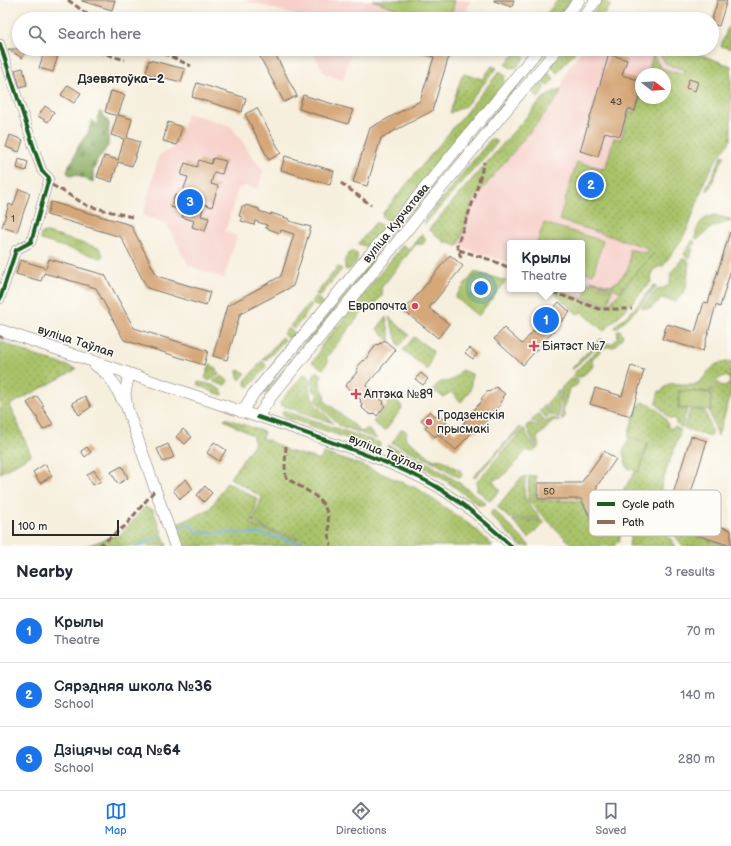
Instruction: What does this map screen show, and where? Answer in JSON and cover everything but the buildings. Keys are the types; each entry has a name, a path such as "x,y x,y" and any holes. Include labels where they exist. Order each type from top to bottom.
{"main road":[{"path":"570,12 579,0"},
{"path":"587,12 596,0"},
{"name":"вуліца Курчатава","path":"242,412 254,393 533,56"},
{"name":"вуліца Курчатава","path":"258,417 270,398 551,56"},
{"path":"461,143 472,152"},
{"name":"вуліца Таўлая","path":"0,330 258,417"},
{"path":"84,358 107,374 122,388 125,393 127,408 175,546"},
{"path":"122,388 128,379 126,372"},
{"path":"122,388 137,382 155,382"}],"street":[{"path":"0,44 42,171 49,178 30,242 16,250 0,299"},
{"name":"вуліца Таўлая","path":"258,417 358,451 404,470 436,486 481,518 511,546"}],"shaded area":[{"path":"244,0 470,0 467,12 285,12"},
{"path":"315,56 350,56 343,80 325,74"},
{"path":"578,56 692,56 731,74 688,215 608,306 561,292 585,292 585,240 507,240 507,262 458,246 475,198 557,99 567,70"},
{"path":"187,113 231,126 263,171 258,189 246,186 238,189 225,231 237,236 224,278 189,266 167,224 143,215 159,155 171,149 173,145 177,146"}],"green space":[{"path":"372,0 453,0 454,5 452,12 406,12"},
{"path":"558,0 571,0 562,12 548,12"},
{"path":"604,1 611,5 606,12 593,12 601,2"},
{"path":"728,27 731,28 731,49 721,46"},
{"path":"513,56 525,57 517,67 510,68 505,64"},
{"path":"558,56 571,56 557,73 550,66"},
{"path":"654,56 661,68 649,68"},
{"path":"661,56 704,56 731,66 731,140 716,160 705,180 689,226 682,239 663,266 652,271 651,282 604,331 582,312 577,314 553,292 560,292 608,306 654,253 620,291 590,281 612,285 627,270 629,249 645,253 648,248 559,220 577,162 605,169 614,138 621,139 629,111 635,113 638,104 671,104 671,71 684,75 685,70 666,64"},
{"path":"534,64 536,65 472,143 470,142"},
{"path":"492,66 497,68 465,106 450,113 462,75 464,74 482,79"},
{"path":"500,71 505,75 504,82 389,222 382,216 383,213"},
{"path":"545,72 549,73 554,79 547,86 540,81 540,78"},
{"path":"540,84 545,88 538,98 533,93"},
{"path":"559,89 561,90 557,99 475,198 458,246 444,242 429,229 542,99"},
{"path":"100,111 109,123 108,146 97,161 93,172 93,182 75,175 70,176 67,172 69,165 74,158 79,145 88,133 92,120 99,126 97,118"},
{"path":"491,139 498,142 425,224 425,219"},
{"path":"462,151 464,153 400,231 398,229"},
{"path":"722,155 725,156 709,190 706,190"},
{"path":"714,215 730,219 731,221 712,227 698,239 695,238 697,229 703,220"},
{"path":"375,223 378,223 383,227 383,230 369,247 358,244"},
{"path":"544,223 603,241 593,274 585,272 585,240 538,240"},
{"path":"44,232 99,248 103,255 101,258 41,240 40,235"},
{"path":"422,234 426,239 423,244 416,244 381,288 383,294 372,308 366,307 326,358 328,362 323,369 312,362 317,356 322,345 403,245 409,249"},
{"path":"393,235 395,237 267,394 264,393"},
{"path":"693,240 695,242 691,255 686,257 684,254"},
{"path":"351,251 357,254 357,259 353,266 347,270 345,269 345,259"},
{"path":"682,259 688,260 689,262 686,288 676,302 662,298 651,308 643,308 642,306 658,289 666,287 670,283 670,274"},
{"path":"338,267 342,269 320,296 316,294"},
{"path":"475,272 506,281 478,316 455,297"},
{"path":"588,283 612,290 608,304 584,297"},
{"path":"654,285 656,287 635,311 617,328 615,328 615,326 633,310"},
{"path":"315,296 322,302 322,304 318,307 311,302"},
{"path":"309,303 312,306 294,329 290,326"},
{"path":"386,317 391,342 377,329"},
{"path":"389,317 409,335 399,347"},
{"path":"288,328 294,332 295,335 287,338 283,334"},
{"path":"620,330 623,335 622,338 614,347 605,347 592,359 593,367 581,377 572,377 576,371 605,342 609,344 614,342 618,337 617,331"},
{"path":"282,337 285,340 265,361 263,359"},
{"path":"414,337 433,351 428,370 403,350"},
{"path":"600,339 602,340 601,342 572,370 572,368"},
{"path":"0,341 33,355 77,369 10,405 31,455 0,473"},
{"path":"262,361 266,367 249,387 245,384 245,381"},
{"path":"731,361 731,394 718,436 709,411 712,410 711,393 718,382 720,385 724,386 729,384 730,381 727,376 719,379 710,392 679,391 678,409 687,409 682,428 676,424 676,420 673,418 670,419 656,403 659,391 662,392 669,384 696,384 716,364"},
{"path":"210,364 219,373 219,375 209,381 205,378"},
{"path":"237,370 246,373 240,380 238,378"},
{"path":"461,370 472,374 470,391 461,402 451,392 443,397 433,390 439,382 452,380"},
{"path":"316,371 322,375 320,383 325,394 324,400 362,432 368,429 377,439 339,425 318,403 316,400 318,393 312,390 313,378"},
{"path":"304,374 310,378 309,391 316,405 333,423 281,405 280,402"},
{"path":"222,376 228,381 225,385 214,382 214,381"},
{"path":"570,379 579,380 577,385 569,389 563,411 565,417 562,421 561,390"},
{"path":"198,382 215,387 223,393 223,395 197,384"},
{"path":"558,391 559,418 553,415 549,416 550,410 547,403"},
{"path":"680,391 711,393 711,410 679,408"},
{"path":"389,396 400,404 402,408 386,430 383,430 373,422 388,404 385,400"},
{"path":"642,402 653,406 659,411 666,420 670,429 675,427 681,430 668,465 661,490 624,490 635,472 639,472 648,443 628,437 633,419"},
{"path":"545,405 548,410 547,418 539,411"},
{"path":"690,410 705,411 712,432 710,437 684,428"},
{"path":"283,411 380,443 379,447 376,448 285,417 282,414"},
{"path":"537,414 545,420 539,423 532,421"},
{"path":"225,418 264,432 262,439 268,440 288,451 321,460 323,453 361,465 418,489 476,529 493,546 328,546 266,529 253,522 262,497 230,478 255,443 252,435 224,420"},
{"path":"553,418 559,420 559,422 554,420 538,437 537,439 539,446 537,449 526,426 530,423 538,425 543,424"},
{"path":"520,427 521,428 474,478 473,477"},
{"path":"402,429 407,433 405,437 406,439 434,460 437,459 444,461 460,470 462,475 460,478 434,462 392,443"},
{"path":"523,429 536,450 532,452 527,450 501,478 496,478 493,482 500,490 490,501 477,490 477,481"},
{"path":"629,438 647,443 639,472 627,468 623,452"},
{"path":"388,445 428,463 458,482 486,503 479,505 451,484 425,468 389,452 387,449"},
{"path":"526,476 524,490 526,500 531,508 541,518 509,518 497,507 520,479"},
{"path":"529,476 536,476 536,500 581,501 589,518 589,536 620,536 619,541 614,546 573,546 528,501"},
{"path":"227,482 258,499 251,524 265,530 319,546 182,546 175,525 210,509"},
{"path":"145,507 153,510 167,546 86,546 121,534"},
{"path":"493,509 530,546 521,546 491,516"},
{"path":"512,520 543,520 545,522 529,538"},
{"path":"631,536 668,536 676,546 629,546"},
{"path":"675,536 696,536 728,546 683,546"}],"waterway":[{"path":"179,529 190,524 197,532 263,534 307,546"},
{"path":"136,546 162,536"}],"marked path":[{"path":"68,0 84,12"},
{"path":"112,56 125,60"},
{"path":"170,56 191,66"},
{"path":"461,258 457,245 475,196 484,162"},
{"path":"341,183 371,205"},
{"path":"52,185 88,206 132,217"},
{"path":"459,250 507,267"},
{"path":"552,292 599,309 632,309"},
{"path":"286,446 286,477 310,492 321,501 325,507 328,518 331,546"},
{"path":"99,546 125,526 155,490"}],"cycle path":[{"path":"0,44 42,171 49,178 31,242 16,250 0,299"},
{"path":"258,417 349,448 423,479 466,507 511,546"}],"place":[{"name":"Сярэдняя школа №36","path":"591,185"},
{"name":"Дзіцячы сад №64","path":"190,202"},
{"name":"Европочта","path":"415,306"},
{"name":"Крылы","path":"546,320"},
{"name":"Біятэст №7","path":"534,346"},
{"name":"Аптэка №89","path":"356,394"},
{"name":"Гродзенскія прысмакі","path":"429,422"}],"district":[{"name":"Дзевятоўка–2","path":"121,78"}]}
